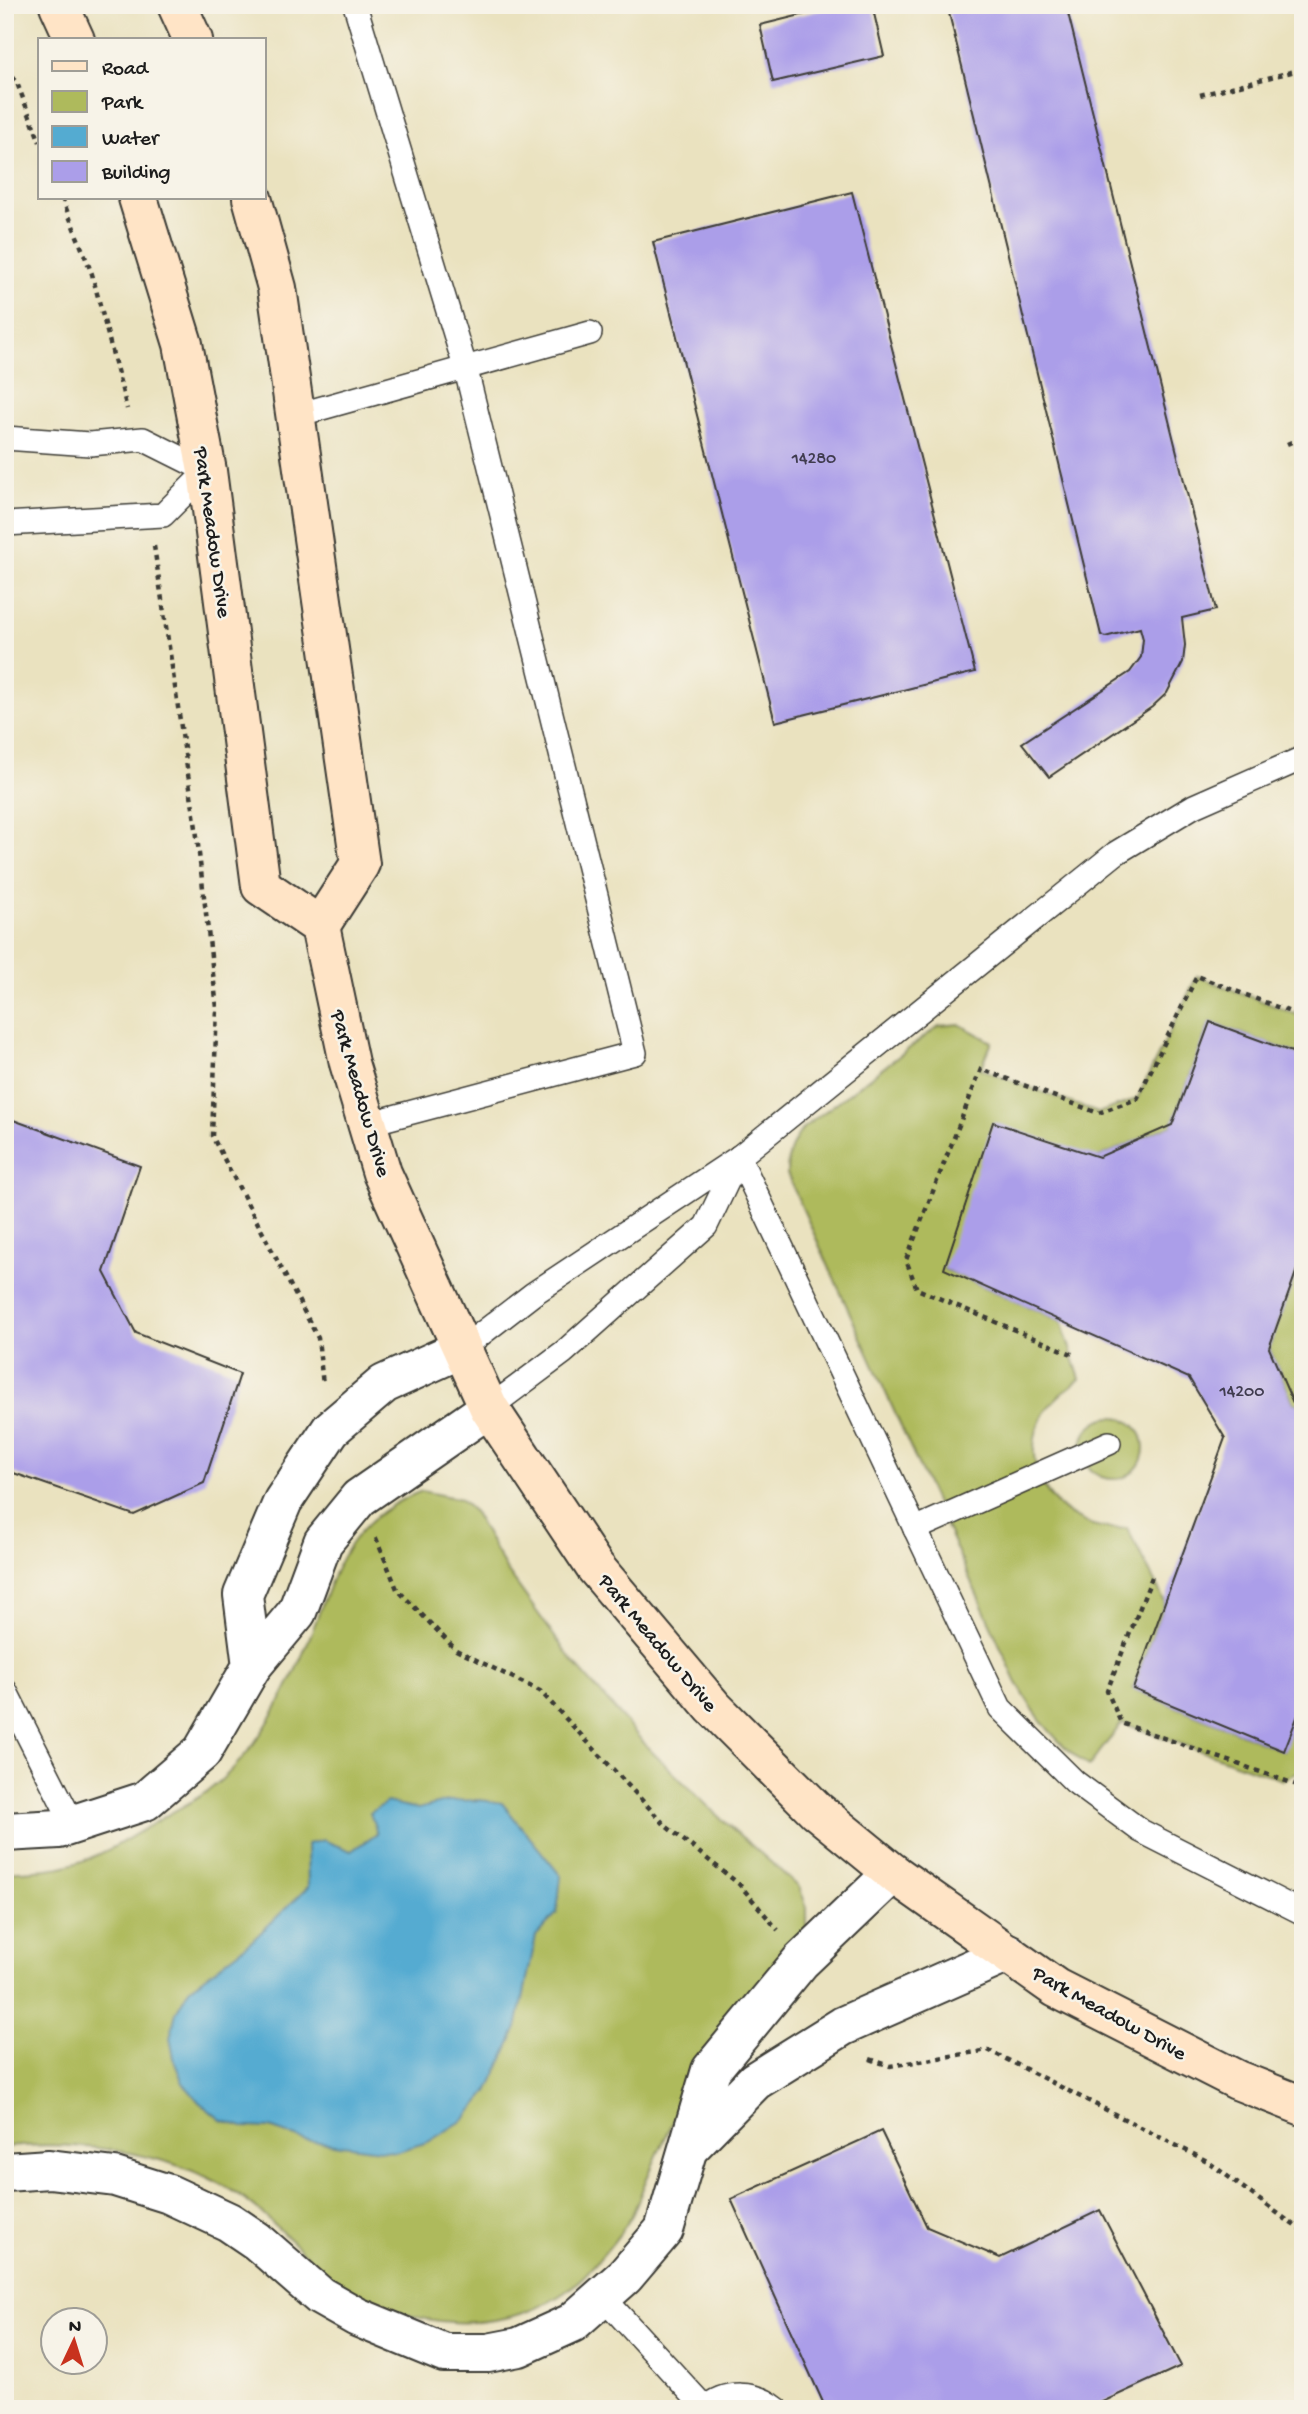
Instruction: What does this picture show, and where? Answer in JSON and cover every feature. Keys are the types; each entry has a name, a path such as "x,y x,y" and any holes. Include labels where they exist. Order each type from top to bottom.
{"street":[{"path":"59,5 74,38"},
{"path":"177,5 192,38"},
{"name":"Park Meadow Drive","path":"139,200 183,344 207,471 261,886 320,926 349,1063 382,1173 489,1408 595,1567 713,1707 816,1810 893,1873 1056,1988 1237,2080 1303,2106"},
{"path":"253,200 277,288 360,864 320,926"},
{"path":"251,1666 243,1595 283,1501 331,1429 384,1384 463,1348"},
{"path":"5,1832 59,1829 145,1801 202,1752 251,1666 297,1612 323,1542 359,1498 489,1408"},
{"path":"5,2172 49,2169 115,2177 169,2194 229,2222 257,2241 320,2296 338,2307 444,2353 488,2353 519,2347 572,2323 625,2276 664,2230 711,2070 801,1961 893,1873"},
{"path":"688,2149 755,2081 843,2026 1008,1954"}],"lane":[{"path":"355,5 466,370 635,1053 368,1124"},
{"path":"297,415 466,370 590,333"},
{"path":"5,439 90,444 143,439 207,471 163,515 5,524"},
{"path":"463,1348 533,1294 739,1157 1116,853 1194,806 1303,758"},
{"path":"489,1408 564,1352 706,1226 739,1157"},
{"path":"739,1157 1000,1708 1026,1737 1075,1782 1141,1831 1303,1913"},
{"path":"915,1529 1110,1443"},
{"path":"5,1690 73,1824"},
{"path":"602,2296 704,2408 724,2396 744,2394 768,2402 778,2409"}],"path":[{"path":"5,69 17,83 38,137"},
{"path":"1200,95 1303,69"},
{"path":"1287,444 1303,437"},
{"path":"1072,1354 917,1289 906,1259 981,1069 1098,1113 1137,1099 1197,976 1303,1017"},
{"path":"1152,1577 1107,1691 1121,1723 1303,1787"}],"green space":[{"path":"1197,976 1303,1017 1303,1056 1210,1022 1172,1125 1099,1157 944,1269 1061,1321 1080,1379 1045,1411 1035,1439 1035,1460 1040,1480 1051,1497 1066,1512 1084,1522 1105,1528 1127,1528 1165,1602 1133,1689 1283,1751 1303,1702 1303,1768 1283,1780 1122,1723 1089,1766 1067,1749 1047,1728 1016,1681 787,1174 791,1150 803,1128 939,1026 959,1024 992,1042 981,1069 1098,1113 1137,1099"},
{"path":"1303,1253 1303,1407 1293,1403 1269,1348"},
{"path":"1107,1417 1119,1417 1135,1426 1142,1436 1142,1460 1135,1470 1119,1479 1107,1479 1096,1474 1087,1465 1082,1454 1082,1442 1087,1431 1096,1422"},
{"path":"422,1491 460,1499 473,1511 506,1569 573,1662 650,1750 718,1816 799,1887 807,1907 807,1928 800,1948 696,2080 663,2142 632,2215 616,2240 583,2277 555,2298 524,2313 490,2321 455,2322 420,2318 386,2308 354,2293 326,2273 247,2201 193,2171 141,2155 114,2150 59,2145 5,2147 5,1872 54,1868 93,1857 194,1800 228,1774 254,1743 276,1710 302,1656 342,1558 355,1538 372,1520 394,1504"}],"water":[{"path":"480,1800 502,1803 561,1876 557,1913 536,1936 517,2028 488,2092 465,2119 428,2142 395,2152 304,2140 270,2128 243,2127 221,2120 199,2102 183,2083 175,2063 170,2038 176,2012 189,1989 253,1940 308,1887 307,1844 323,1840 351,1851 377,1833 370,1813 387,1802 418,1809 448,1801"}],"building":[{"path":"842,5 872,5 884,56 773,82 760,25"},
{"path":"947,5 1066,5 1216,610 1182,618 1185,645 1183,662 1167,693 1152,707 1049,777 1022,743 1130,672 1141,657 1143,639 1140,628 1105,637 1101,635"},
{"path":"852,192 975,672 775,722 653,242"},
{"path":"1210,1022 1303,1056 1303,1253 1269,1348 1293,1403 1303,1407 1303,1702 1284,1751 1133,1689 1225,1438 1189,1378 944,1269 993,1122 1099,1157 1172,1125"},
{"path":"5,1117 140,1166 104,1272 136,1333 240,1374 204,1483 134,1515 5,1470"},
{"path":"881,2131 927,2227 1000,2258 1100,2210 1181,2366 1087,2409 826,2409 731,2199"}]}
